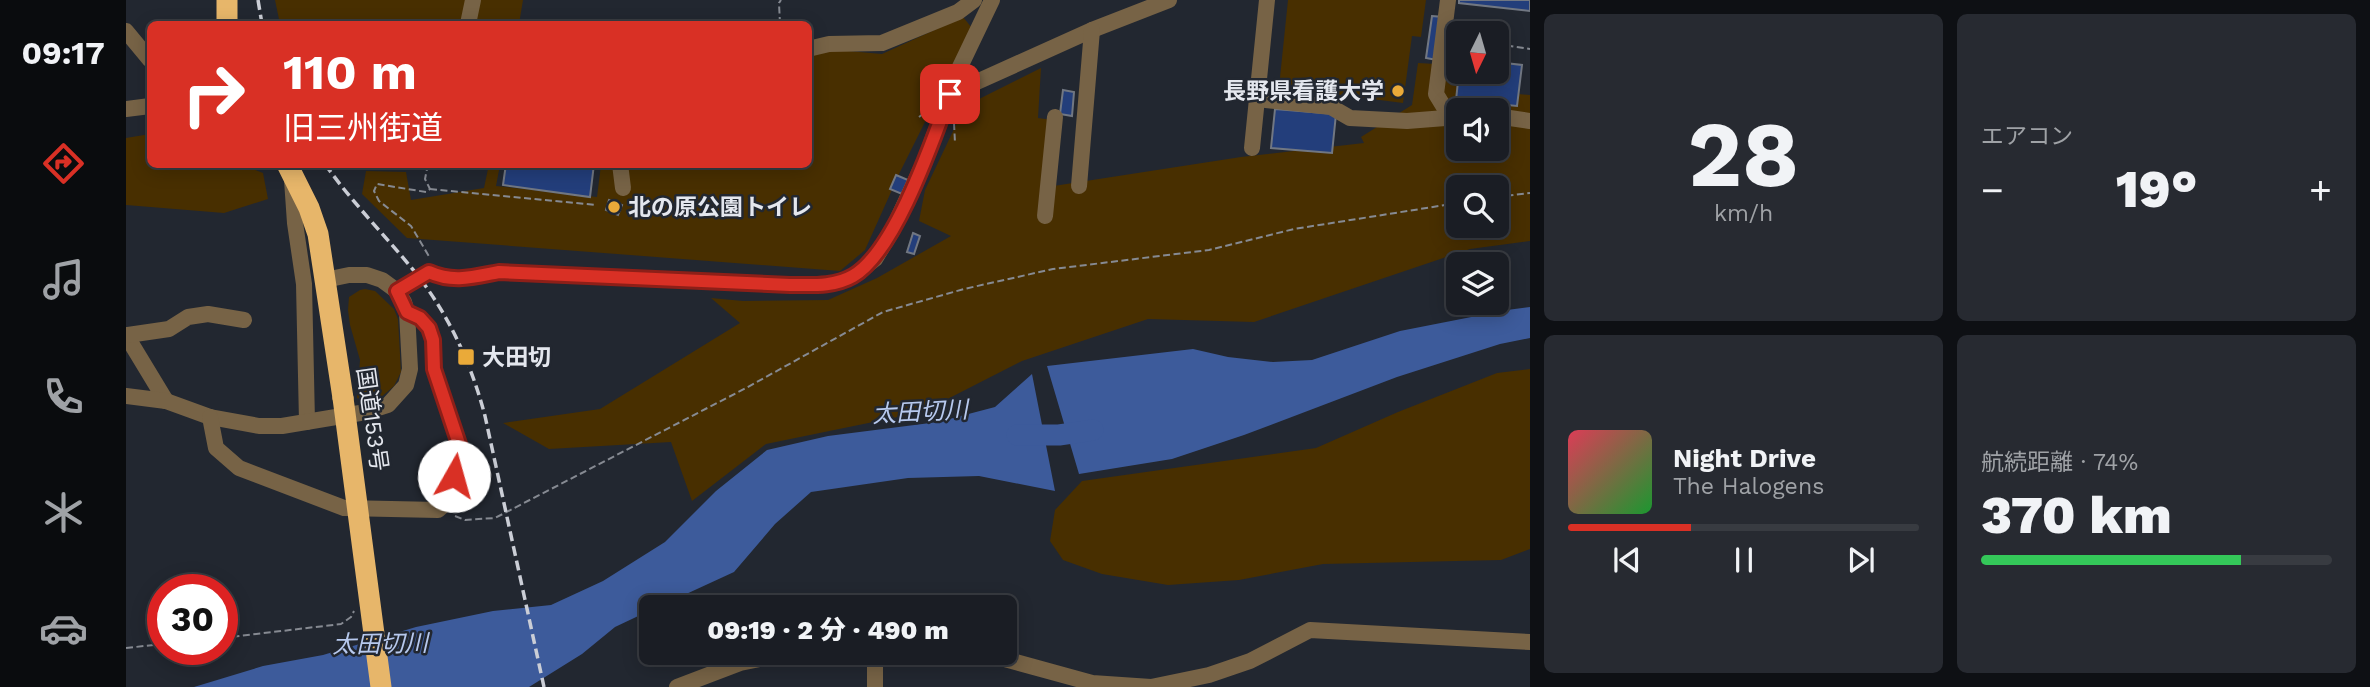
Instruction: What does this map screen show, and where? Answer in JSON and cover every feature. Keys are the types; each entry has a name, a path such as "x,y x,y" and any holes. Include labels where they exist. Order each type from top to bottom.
{"highway":[{"path":"227,0 227,21"},
{"name":"国道153号","path":"290,169 318,234 343,398 381,687"}],"street":[{"path":"469,21 473,0"},
{"path":"812,48 830,44 881,43 958,12 974,0"},
{"path":"397,291 429,272 443,279 457,280 499,272 790,285 821,285 853,276 874,258 887,240 924,162 950,94 992,0"},
{"path":"950,94 1092,30 1168,0"},
{"path":"1252,148 1268,0"},
{"path":"1446,107 1436,94 1448,0"},
{"path":"1079,186 1092,30"},
{"path":"126,31 147,56"},
{"path":"1257,99 1331,107 1350,118 1407,121 1446,118"},
{"path":"126,108 147,106"},
{"path":"1045,216 1055,117"},
{"path":"1509,118 1530,121"},
{"path":"1051,159 1081,162"},
{"path":"620,168 623,188"},
{"path":"290,169 303,284 307,422"},
{"path":"126,396 166,401 211,416 259,426 307,422 366,412 388,405 406,386 410,369 407,312 397,291 382,280 367,275 349,275 325,280"},
{"path":"211,416 216,448 239,468 344,508 438,510 447,502 461,450 434,369 433,340 429,328 420,318 407,312"},
{"path":"166,401 127,335 169,329 188,317 208,314 244,320"},
{"path":"1017,662 1092,683 1151,687 1209,675 1251,661 1310,630 1530,642"},
{"path":"677,687 735,665"},
{"path":"875,665 875,687"}],"path":[{"path":"780,21 781,0"},
{"path":"1509,46 1530,49"},
{"path":"954,120 955,143"},
{"path":"427,168 425,179 430,189"},
{"path":"429,272 432,262 411,226 379,201 374,191 377,184 426,192 430,189 596,205"},
{"path":"1509,195 1530,193"},
{"path":"438,510 465,520 495,518 747,388 883,312 964,289 1053,269 1209,250 1294,229 1446,205"},
{"path":"238,636 341,624 351,617 355,610"},
{"path":"126,648 147,646"}],"shaded area":[{"path":"275,0 523,0 520,21 279,21"},
{"path":"1288,0 1426,0 1421,37 1412,36 1403,103 1279,87"},
{"path":"963,17 972,28 900,172 865,250 840,271 407,238 362,194 366,171 406,172 411,200 484,188 488,168 499,168 496,186 597,197 601,168 812,168 812,55 837,50 882,54"},
{"path":"1418,63 1436,64 1435,72 1446,74 1446,84 1458,84 1456,98 1446,98 1446,161 1509,161 1509,105 1516,106 1518,94 1530,95 1530,241 1446,252 1446,257 1254,322 1148,319 1022,361 922,412 766,444 692,501 671,442 549,449 503,423 600,409 740,323 711,298 743,301 828,300 877,278 951,236 919,221 925,190 965,106 1041,68 1038,118 1053,120 1047,187 1241,157 1364,143 1361,137 1412,105"},
{"path":"147,134 147,168 250,168 263,173 268,199 224,213 126,205 126,138"},
{"path":"365,289 375,291 394,309 398,319 401,372 394,386 380,398 365,402 357,398 360,360 348,310 349,297"},
{"path":"1530,369 1530,549 1501,560 1323,564 1239,580 1168,585 1102,574 1063,560 1050,541 1055,510 1082,481 1316,448 1497,373"}],"water":[{"path":"1530,307 1530,338 1500,344 1397,377 1244,435 1172,459 1079,474 1047,366 1193,349 1228,357 1273,362 1312,360 1400,331 1482,315 1509,315 1509,310"},
{"path":"1032,374 1055,491 979,476 908,478 811,492 775,524 734,572 684,595 639,595 639,616 615,627 582,654 529,687 194,687 263,666 323,655 416,627 493,611 551,605 603,581 665,542 716,491 767,450 828,436 938,422 995,407"}],"building":[{"path":"1459,0 1530,0 1530,11 1459,3"},
{"path":"1432,16 1443,17 1437,60 1426,58"},
{"path":"1509,64 1522,65 1517,106 1509,105 1509,98 1456,98 1458,84 1509,84"},
{"path":"1063,90 1074,92 1072,116 1060,114"},
{"path":"1275,109 1336,114 1332,153 1271,148"},
{"path":"505,168 594,168 590,197 503,185"},
{"path":"896,175 908,180 902,194 890,189"},
{"name":"北の原公園トイレ","path":"609,200 622,205 618,215 606,210"},
{"path":"913,233 920,236 914,254 907,252"}],"waterway":[{"name":"太田切川","path":"1017,435 1059,435 1093,430"}],"railway":[{"path":"258,0 262,21"},
{"path":"328,168 430,292 467,361 485,416 544,687"}],"place":[{"name":"長野県看護大学","path":"1398,91"},
{"name":"北の原公園トイレ","path":"614,207"},
{"name":"大田切","path":"466,357"}],"route":[{"path":"454,476 461,450 434,369 433,340 429,328 420,318 407,312 397,291 429,272 443,279 457,280 499,272 790,285 839,282 853,276 867,265 887,240 924,162 950,94"}]}
